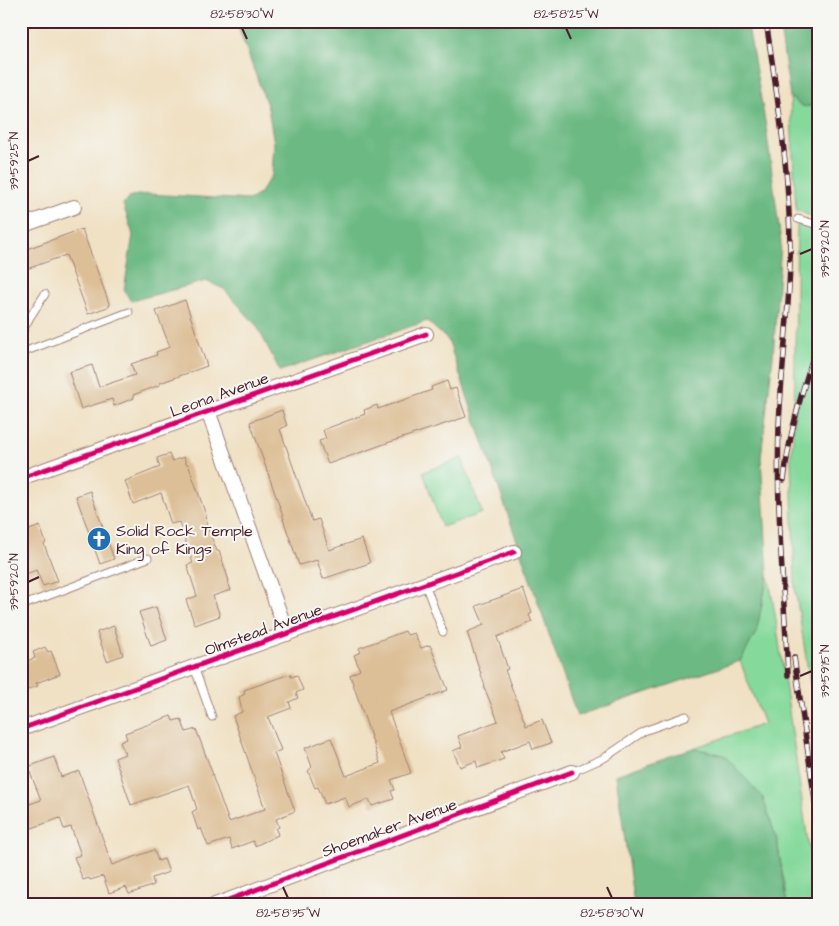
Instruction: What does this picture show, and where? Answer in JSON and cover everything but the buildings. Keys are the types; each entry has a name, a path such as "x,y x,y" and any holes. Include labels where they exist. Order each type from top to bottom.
{"street":[{"path":"21,226 74,207"},
{"name":"Leona Avenue","path":"21,478 426,334"},
{"path":"208,411 286,634"},
{"name":"Olmstead Avenue","path":"21,729 514,552"},
{"name":"Shoemaker Avenue","path":"215,905 572,772"}],"lane":[{"path":"798,219 818,225"},
{"path":"21,335 45,294"},
{"path":"21,348 22,353 129,312"},
{"path":"21,606 148,558"},
{"path":"425,584 443,632"},
{"path":"194,667 212,717"},
{"path":"572,772 604,758 644,731 686,716"}],"green space":[{"path":"236,21 747,21 766,127 781,243 773,356 761,457 768,574 756,633 740,661 577,716 448,340 427,321 280,371 257,326 224,289 206,281 131,301 124,290 133,235 123,204 131,196 148,194 249,200 259,194 272,175 274,143 268,108"},
{"path":"779,21 811,21 818,51 818,101 810,106 800,105 790,97"},
{"path":"790,97 806,107 818,101 818,219 796,210"},
{"path":"797,224 818,231 818,734 795,588 791,458 794,425"},
{"path":"462,458 482,513 442,527 423,472"},
{"path":"768,574 817,905 787,905 777,840 724,755 693,748 764,724 740,661 756,633"},
{"path":"693,748 724,755 763,798 777,840 787,905 634,905 616,775"}],"railway":[{"path":"766,21 783,141 790,231 787,323 778,458 779,520 788,675"},
{"path":"784,480 797,410 818,342"},
{"path":"794,657 818,821"}],"cycle path":[{"path":"21,478 426,334"},
{"path":"21,729 514,552"},
{"path":"215,905 572,772"}],"place":[{"name":"Solid Rock Temple King of Kings","path":"99,539"}]}
